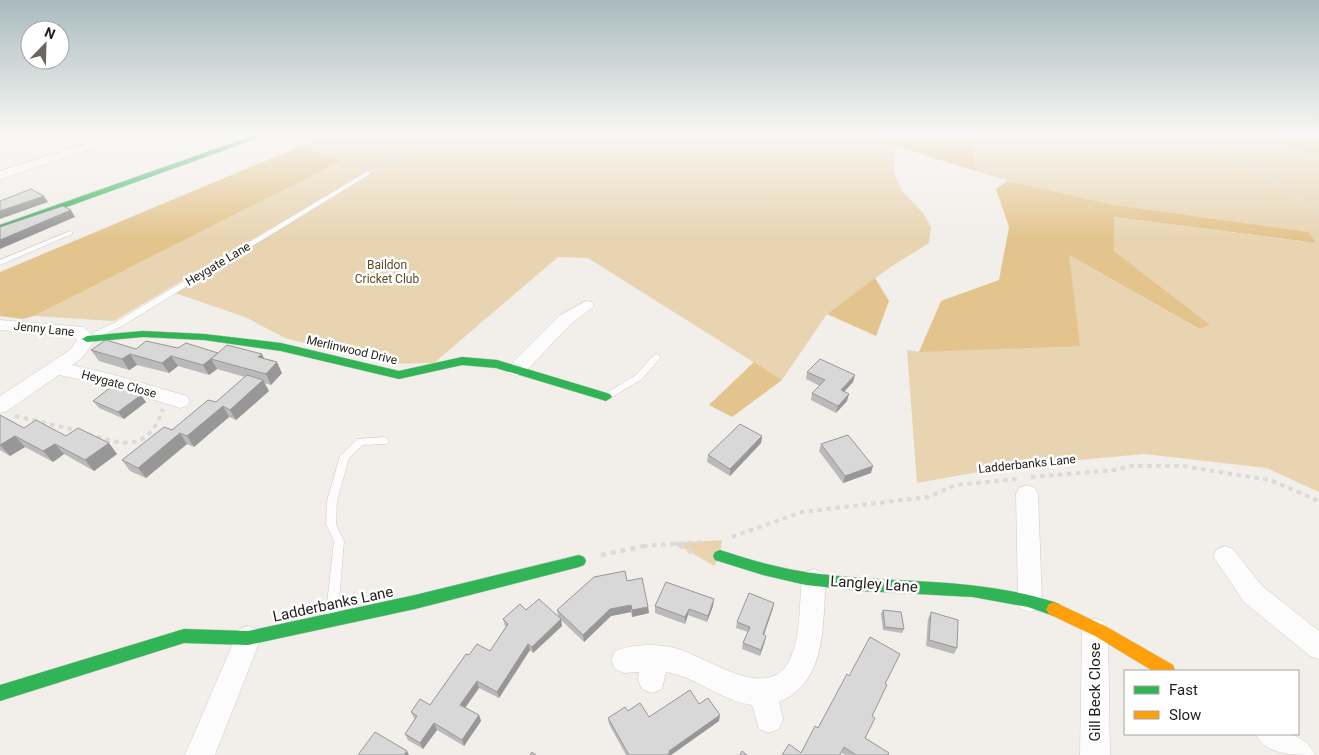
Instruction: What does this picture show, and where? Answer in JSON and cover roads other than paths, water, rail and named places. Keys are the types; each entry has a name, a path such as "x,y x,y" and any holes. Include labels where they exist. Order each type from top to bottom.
{"street":[{"path":"0,176 21,169"},
{"path":"0,228 166,169"},
{"path":"516,370 565,320 586,306"},
{"name":"Jenny Lane","path":"0,324 78,331 87,339"},
{"name":"Merlinwood Drive","path":"87,339 143,334 204,337 281,347 399,375 462,361 497,364 606,397"},
{"name":"Heygate Lane","path":"4,410 76,354 87,339"},
{"name":"Heygate Close","path":"57,368 112,380 173,399"},
{"path":"1026,494 1030,602"},
{"name":"Langley Lane","path":"720,556 759,570 814,580 965,591 1030,602 1055,610 1095,630 1165,670"},
{"path":"1225,556 1253,594 1319,647"},
{"name":"Ladderbanks Lane","path":"0,693 184,636 248,638 415,602 579,561"},
{"path":"624,660 652,669 680,662 750,692 766,706 778,690 798,673 804,659 814,580"},
{"name":"Gill Beck Close","path":"1095,630 1095,755"},
{"path":"200,755 248,638"},
{"path":"1271,735 1300,755"}],"lane":[{"name":"Heygate Lane","path":"87,339 118,324 368,174"},
{"path":"0,263 70,233"},
{"path":"606,397 638,377 657,357"},
{"path":"332,620 339,541 331,524 332,502 345,456 361,442 384,441"}],"park label":[{"name":"Baildon Cricket Club","path":"387,272"}]}
